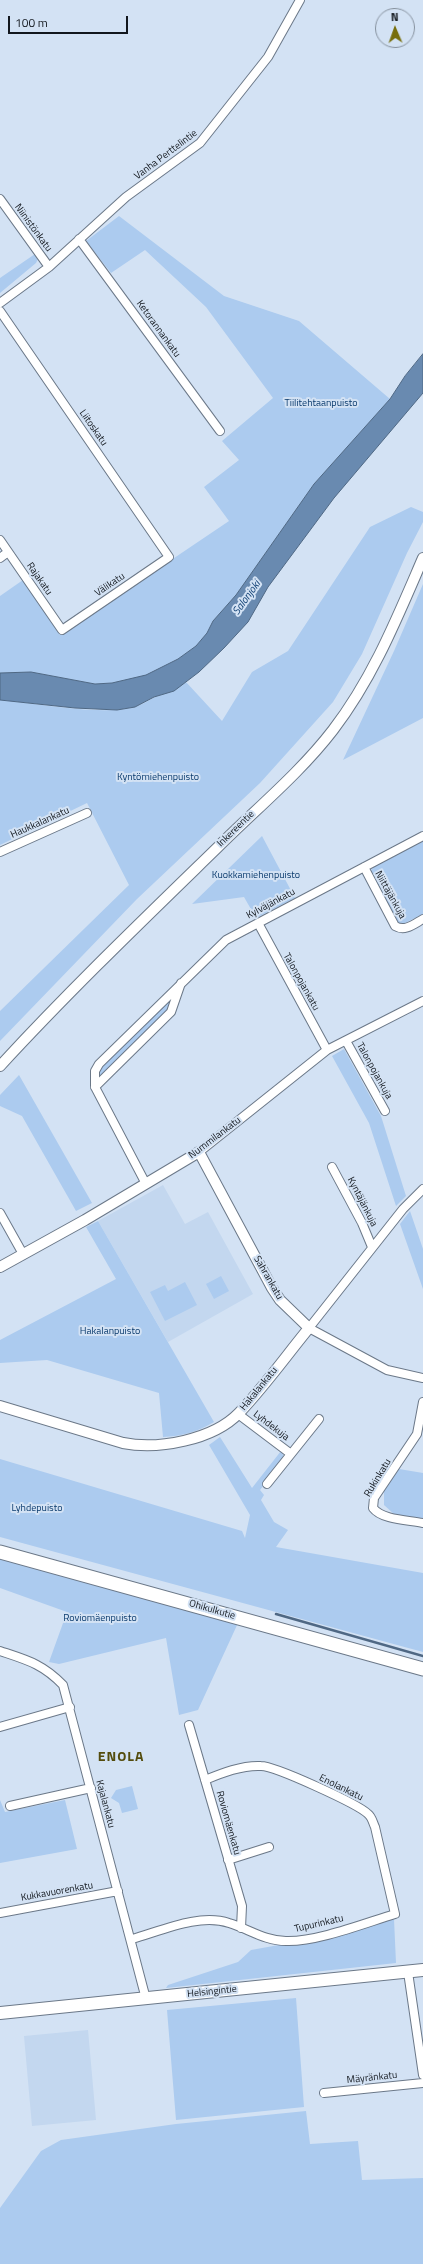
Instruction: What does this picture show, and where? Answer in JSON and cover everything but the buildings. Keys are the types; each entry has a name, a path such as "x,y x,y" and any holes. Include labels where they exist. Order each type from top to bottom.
{"main road":[{"name":"Ohikulkutie","path":"0,1552 423,1669"},
{"name":"Helsingintie","path":"0,2013 423,1970"}],"street":[{"name":"Vanha Perttelintie","path":"0,303 49,267 126,197 205,138 268,57 300,0"},
{"name":"Niinistönkatu","path":"0,199 49,267"},
{"name":"Ketorannankatu","path":"79,239 220,431"},
{"name":"Liitoskatu","path":"0,311 169,557"},
{"name":"Rajakatu","path":"0,540 62,630"},
{"path":"0,558 8,552"},
{"name":"Välikatu","path":"62,630 169,557"},
{"name":"Inkereentie","path":"0,1066 54,1007 298,768 333,730 357,695 381,652 423,558"},
{"name":"Haukkalankatu","path":"0,852 87,813"},
{"name":"Kylväjänkatu","path":"95,1087 95,1071 99,1064 226,940 423,836"},
{"name":"Niittäjänkuja","path":"364,867 395,926 402,929 406,928 423,919"},
{"name":"Talonpojankatu","path":"258,923 327,1050"},
{"name":"Kylväjänkatu","path":"95,1087 171,1012 182,982"},
{"name":"Nummilankatu","path":"0,1267 199,1152 327,1050 423,1001"},
{"name":"Talonpojankuja","path":"346,1041 385,1111"},
{"path":"95,1087 146,1184"},
{"name":"Sahrankatu","path":"199,1152 272,1288 280,1300 309,1328 386,1370 423,1378"},
{"name":"Kyntäjänkuja","path":"332,1167 362,1223 372,1247"},
{"name":"Hakalankatu","path":"0,1406 113,1441 140,1445 182,1441 211,1432 238,1414 309,1328 403,1209 423,1189"},
{"path":"0,1213 23,1254"},
{"name":"Rukinkatu","path":"423,1402 420,1435 374,1498 373,1508 384,1515 423,1523"},
{"name":"Lyhdekuja","path":"238,1414 291,1454"},
{"name":"Lyhdekuja","path":"267,1484 319,1419"},
{"name":"Kajalankatu","path":"0,1651 29,1660 49,1670 63,1685 132,1939 146,1999"},
{"path":"0,1728 70,1708"},
{"name":"Roviomäenkatu","path":"189,1725 242,1906 241,1928"},
{"name":"Enolankatu","path":"205,1780 243,1767 262,1766 281,1771 355,1804 369,1814 375,1827 395,1914"},
{"path":"10,1806 91,1788"},
{"path":"228,1860 269,1847"},
{"name":"Kukkavuorenkatu","path":"0,1913 118,1891"},
{"name":"Tupurinkatu","path":"132,1939 196,1921 212,1920 229,1923 271,1940 288,1941 318,1936 395,1914"},
{"path":"408,1972 422,2053 423,2075"},
{"name":"Mäyränkatu","path":"324,2093 423,2083"}],"shaded area":[{"path":"163,1185 185,1224 208,1212 253,1294 168,1342 98,1221"},
{"path":"88,2030 96,2120 32,2126 24,2036"}],"green space":[{"name":"Tiilitehtaanpuisto","path":"119,216 224,296 299,321 390,399 314,484 236,595 213,621 207,633 196,646 178,659 146,676 112,683 95,684 31,672 0,673 0,596 23,580 60,635 229,521 204,487 239,460 222,441 273,398 206,307 145,250 111,273 86,241"},
{"path":"35,254 38,259 36,263 0,293 0,278"},
{"name":"Kyntömiehenpuisto","path":"411,507 423,512 423,522 407,553 362,654 333,702 260,783 137,899 0,1041 0,1011 129,885 87,803 0,845 0,700 87,710 120,709 139,705 186,682 222,721 252,672 288,651 370,527"},
{"path":"423,584 423,718 343,760 394,651"},
{"name":"Kuokkamiehenpuisto","path":"262,836 295,898 256,918 244,897 192,904"},
{"path":"423,841 423,914 401,925 396,922 371,870"},
{"path":"182,982 175,1004 95,1087 99,1064"},
{"path":"344,1049 381,1116 406,1196 396,1206 369,1123 332,1056"},
{"path":"19,1075 92,1203 76,1211 22,1116 0,1106 0,1095"},
{"path":"410,1211 423,1249 423,1289 400,1224"},
{"name":"Hakalanpuisto","path":"98,1221 214,1422 189,1433 163,1437 159,1393 47,1360 0,1363 0,1340 116,1279 86,1227"},
{"path":"221,1276 229,1291 214,1299 206,1284"},
{"path":"185,1282 197,1305 165,1321 150,1292 165,1285 168,1291"},
{"name":"Lyhdepuisto","path":"220,1437 252,1488 281,1451 284,1457 282,1462 260,1490 264,1495 261,1500 274,1522 288,1530 276,1547 423,1573 423,1652 0,1537 0,1459 242,1531 245,1538 250,1515 209,1445"},
{"path":"399,1469 423,1473 423,1521 395,1515 384,1505 384,1491"},
{"name":"Roviomäenpuisto","path":"0,1556 238,1623 198,1710 179,1715 166,1638 59,1664 49,1662 67,1612 0,1588"},
{"path":"132,1786 138,1809 122,1813 119,1803 111,1798 116,1790"},
{"path":"0,1800 5,1812 65,1800 77,1849 0,1863"},
{"path":"394,1919 396,1963 166,1988 168,1985 238,1962 251,1950 329,1936"},
{"path":"296,1998 304,2107 176,2120 167,2010"},
{"path":"306,2111 310,2144 358,2141 362,2180 423,2178 423,2264 0,2264 0,2208 41,2151 61,2140 176,2124"}],"water":[{"name":"Salonjoki","path":"423,354 423,393 334,498 268,587 248,622 199,672 174,691 154,697 135,707 117,710 75,708 0,700 0,673 31,672 95,684 112,683 146,675 178,659 196,646 207,633 213,621 236,595 314,484 390,399 405,376"}],"waterway":[{"path":"276,1614 423,1656"}],"district":[{"name":"ENOLA","path":"121,1758"}]}
